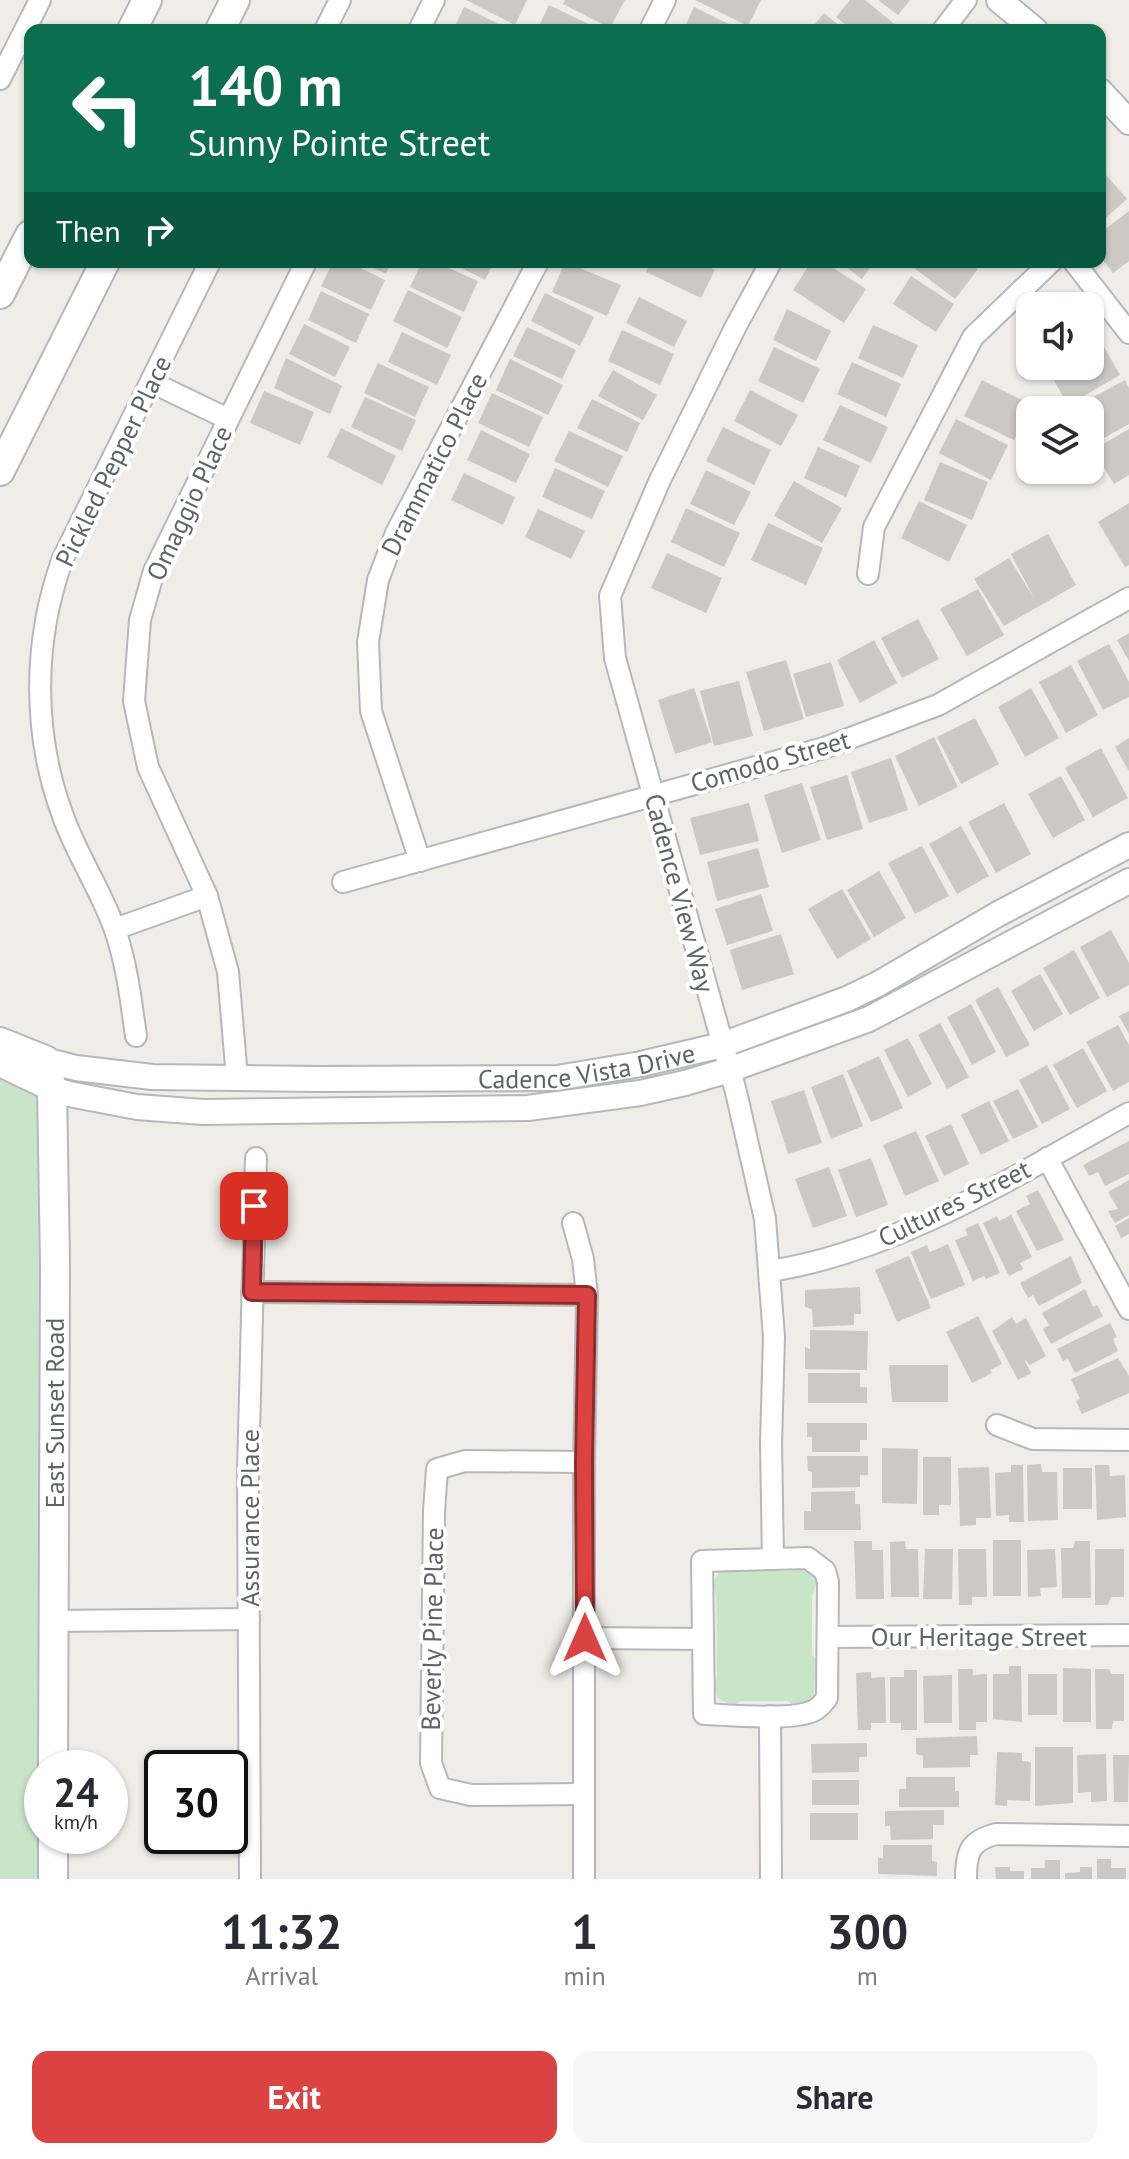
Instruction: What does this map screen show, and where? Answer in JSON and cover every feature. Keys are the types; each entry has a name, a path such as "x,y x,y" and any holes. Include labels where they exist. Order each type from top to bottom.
{"main road":[{"path":"135,24 147,0"},
{"path":"223,24 235,0"},
{"path":"0,294 24,247"},
{"path":"0,471 102,268"},
{"name":"Cadence Vista Drive","path":"0,1042 45,1060"},
{"name":"East Sunset Road","path":"45,1060 52,1089 55,1264 53,1750"},
{"path":"53,1854 53,1879"}],"street":[{"path":"28,24 40,0"},
{"path":"328,24 340,0"},
{"path":"422,24 434,0"},
{"path":"653,24 665,0"},
{"path":"948,24 966,0"},
{"path":"999,0 1028,24"},
{"path":"0,79 24,32"},
{"path":"1106,97 1129,122"},
{"name":"Pickled Pepper Place","path":"136,1036 123,955 115,929 62,816 42,731 40,663 53,587 63,558 207,268"},
{"name":"Omaggio Place","path":"237,1078 228,972 207,896 148,767 134,701 140,620 154,571 303,268"},
{"name":"Drammatico Place","path":"420,861 371,711 368,642 378,580 396,533 535,268"},
{"name":"Cadence View Way","path":"768,268 660,480 610,596 615,658 748,1140 765,1219 774,1337 771,1444 773,1559"},
{"path":"868,574 874,527 973,337 1045,268"},
{"path":"1079,268 1129,333"},
{"path":"151,382 228,419"},
{"name":"Comodo Street","path":"343,882 824,748 938,705 1129,598"},
{"path":"1120,850 1128,884"},
{"name":"Cadence Vista Drive","path":"45,1060 115,1074 237,1078 557,1078 641,1064 722,1045 814,1013 878,984 998,914 1120,850"},
{"name":"Cadence Vista Drive","path":"0,1064 52,1089 137,1107 203,1112 528,1108 640,1093 729,1070 869,1019 1128,884"},
{"path":"115,929 207,896"},
{"name":"Cultures Street","path":"770,1271 833,1259 941,1215 1129,1113"},
{"name":"Assurance Place","path":"250,1879 249,1619 256,1158"},
{"path":"1047,1158 1129,1309"},
{"path":"573,1223 583,1259 587,1295 584,1879"},
{"path":"252,1292 587,1295"},
{"path":"997,1425 1033,1439 1129,1440"},
{"name":"Beverly Pine Place","path":"583,1794 471,1795 440,1788 431,1763 437,1469 465,1461 584,1462"},
{"path":"808,1558 825,1571 828,1582 828,1637 827,1698 820,1707 810,1713 770,1716 704,1714 702,1561 808,1558"},
{"path":"54,1621 249,1619"},
{"name":"Our Heritage Street","path":"828,1637 1129,1635"},
{"path":"585,1638 703,1639"},
{"path":"770,1716 771,1879"},
{"path":"966,1879 966,1860 972,1846 996,1834 1129,1836"}],"green space":[{"path":"0,1067 43,1089 43,1750 24,1750 24,1854 43,1854 43,1879 0,1879"},
{"path":"736,1568 740,1571 803,1569 814,1576 817,1583 812,1595 812,1655 816,1659 814,1698 803,1705 793,1705 788,1701 741,1701 734,1705 718,1699 714,1687 717,1677 716,1596 713,1582 720,1572"}],"building":[{"path":"466,0 527,0 513,24"},
{"path":"565,0 625,0 612,24 602,24 563,4"},
{"path":"695,0 761,0 749,24"},
{"path":"850,0 865,0 894,24 845,24 836,17"},
{"path":"878,0 910,0 898,15"},
{"path":"549,5 589,24 540,24"},
{"path":"464,7 499,24 456,24"},
{"path":"694,7 729,24 686,24"},
{"path":"824,13 838,24 815,24"},
{"path":"1106,175 1127,199 1106,218"},
{"path":"1129,211 1129,261 1113,273 1106,264 1106,228"},
{"path":"330,268 360,268 385,280 371,310 321,286"},
{"path":"374,268 388,268 386,274"},
{"path":"419,268 449,268 478,281 464,312 410,287"},
{"path":"462,268 491,268 485,280"},
{"path":"562,268 580,268 621,285 607,316 552,292"},
{"path":"648,268 715,270 701,298 646,272"},
{"path":"807,268 833,268 866,289 844,323 793,290"},
{"path":"847,268 870,268 862,279"},
{"path":"914,268 978,269 955,299"},
{"path":"911,276 954,304 936,332 893,304"},
{"path":"408,290 462,317 447,348 393,321"},
{"path":"321,291 369,314 356,343 308,320"},
{"path":"545,293 594,317 580,346 531,321"},
{"path":"639,297 687,321 674,347 626,323"},
{"path":"787,309 831,331 816,361 773,340"},
{"path":"304,324 350,347 335,377 289,354"},
{"path":"873,325 918,345 903,378 858,358"},
{"path":"527,327 576,350 562,379 513,356"},
{"path":"622,330 674,354 660,385 608,361"},
{"path":"402,332 451,355 437,385 388,362"},
{"path":"774,347 820,369 803,403 758,381"},
{"path":"1104,347 1120,375 1084,396 1063,396 1054,380 1104,380"},
{"path":"286,358 342,386 330,414 274,388"},
{"path":"510,359 563,385 548,415 496,390"},
{"path":"852,362 901,384 886,417 837,394"},
{"path":"378,363 429,387 415,417 364,393"},
{"path":"613,370 657,395 643,420 598,396"},
{"path":"982,380 1016,397 1016,436 1014,440 964,416"},
{"path":"1125,380 1129,388 1129,424 1104,438 1104,396 1095,396"},
{"path":"750,390 798,415 781,446 734,421"},
{"path":"264,391 314,412 300,445 250,423"},
{"path":"492,393 543,417 529,447 478,423"},
{"path":"365,397 416,420 402,451 351,427"},
{"path":"592,399 640,423 627,452 577,428"},
{"path":"840,405 888,427 871,463 823,440"},
{"path":"956,419 1008,445 991,480 939,453"},
{"path":"723,427 771,450 754,485 706,461"},
{"path":"341,428 396,456 382,485 327,457"},
{"path":"1129,429 1129,475 1114,484 1104,468 1104,444"},
{"path":"481,430 530,454 516,483 467,460"},
{"path":"569,431 623,456 608,487 554,461"},
{"path":"818,447 860,466 846,497 804,478"},
{"path":"940,462 988,482 972,520 924,500"},
{"path":"555,468 605,491 592,519 542,497"},
{"path":"706,470 751,492 734,525 690,504"},
{"path":"464,473 515,497 503,525 451,500"},
{"path":"794,481 842,508 822,543 774,516"},
{"path":"919,501 967,525 949,562 901,538"},
{"path":"1129,503 1129,565 1125,567 1098,522"},
{"path":"686,508 740,533 724,567 671,542"},
{"path":"538,509 585,531 571,559 525,537"},
{"path":"768,523 823,548 806,585 751,560"},
{"path":"1048,534 1076,585 1004,626 974,579 1009,558 1034,598 1011,554"},
{"path":"667,553 722,578 706,613 651,588"},
{"path":"978,589 1004,635 967,656 940,609"},
{"path":"918,619 939,659 902,678 881,638"},
{"path":"1129,633 1129,661 1117,640"},
{"path":"874,640 897,683 860,703 837,660"},
{"path":"1109,644 1129,682 1129,697 1103,710 1077,661"},
{"path":"786,660 804,719 764,731 746,672"},
{"path":"831,662 844,706 806,717 793,674"},
{"path":"1071,665 1098,715 1066,733 1039,682"},
{"path":"739,681 753,736 714,746 700,691"},
{"path":"694,688 712,742 675,754 658,700"},
{"path":"1031,688 1059,738 1025,757 998,707"},
{"path":"975,718 999,764 961,784 937,737"},
{"path":"934,737 958,787 919,806 895,756"},
{"path":"1129,738 1129,771 1115,747"},
{"path":"1101,748 1128,798 1093,817 1065,768"},
{"path":"891,758 908,810 869,823 851,772"},
{"path":"847,775 863,829 827,840 810,787"},
{"path":"1061,776 1085,820 1053,838 1028,794"},
{"path":"802,783 821,840 782,853 764,795"},
{"path":"749,803 759,841 700,855 690,818"},
{"path":"1004,803 1031,854 996,873 968,822"},
{"path":"961,826 989,876 957,894 929,844"},
{"path":"922,846 949,896 915,914 888,863"},
{"path":"758,848 769,887 717,901 707,862"},
{"path":"879,871 906,918 874,937 847,890"},
{"path":"842,889 871,939 837,959 808,909"},
{"path":"761,894 773,931 727,945 715,909"},
{"path":"1111,930 1129,963 1129,985 1107,997 1080,947"},
{"path":"781,934 794,974 742,990 730,950"},
{"path":"1074,950 1100,998 1070,1015 1043,968"},
{"path":"1040,974 1063,1014 1034,1031 1011,991"},
{"path":"998,987 1030,1045 1006,1057 975,1000"},
{"path":"971,1004 996,1052 972,1065 947,1017"},
{"path":"1129,1011 1129,1034 1119,1016"},
{"path":"940,1023 969,1077 947,1089 918,1035"},
{"path":"1118,1025 1129,1045 1129,1082 1113,1091 1086,1042"},
{"path":"908,1038 932,1084 908,1097 884,1050"},
{"path":"1083,1048 1107,1091 1077,1108 1053,1065"},
{"path":"879,1056 903,1108 871,1122 847,1071"},
{"path":"1047,1065 1070,1109 1042,1124 1019,1080"},
{"path":"843,1074 863,1126 831,1139 811,1087"},
{"path":"1018,1089 1038,1127 1013,1139 993,1101"},
{"path":"804,1090 822,1143 788,1154 771,1101"},
{"path":"989,1101 1009,1141 981,1155 961,1115"},
{"path":"951,1124 969,1164 944,1176 925,1136"},
{"path":"916,1131 939,1181 905,1196 883,1145"},
{"path":"1129,1141 1129,1174 1105,1186 1098,1172 1089,1176 1083,1165"},
{"path":"871,1158 888,1205 856,1217 838,1170"},
{"path":"829,1167 847,1216 813,1228 795,1179"},
{"path":"1129,1180 1129,1215 1115,1223 1108,1211 1118,1209 1108,1192"},
{"path":"1038,1190 1064,1240 1037,1251 1016,1211 1030,1204 1026,1196"},
{"path":"1011,1215 1032,1257 1020,1263 1023,1269 1009,1276 983,1223 997,1216 999,1221"},
{"path":"1129,1218 1129,1234 1121,1238 1115,1226"},
{"path":"978,1223 1000,1273 973,1281 955,1240 968,1235 965,1229"},
{"path":"948,1244 965,1285 931,1299 911,1252 927,1245 930,1252"},
{"path":"909,1256 931,1308 897,1322 875,1270"},
{"path":"1071,1256 1082,1283 1039,1306 1033,1295 1028,1298 1020,1283"},
{"path":"860,1287 861,1314 854,1314 854,1325 813,1327 812,1309 805,1307 805,1290"},
{"path":"1085,1289 1093,1307 1097,1305 1103,1316 1051,1344 1043,1329 1049,1325 1042,1313"},
{"path":"978,1316 1002,1364 972,1383 946,1332"},
{"path":"1012,1317 1016,1324 1026,1318 1046,1356 1030,1365 1024,1359 1031,1373 1018,1380 992,1331"},
{"path":"1110,1323 1117,1337 1113,1339 1118,1351 1075,1373 1068,1359 1063,1361 1057,1349"},
{"path":"810,1330 868,1331 867,1370 805,1369 805,1347 810,1349"},
{"path":"1118,1358 1129,1376 1129,1393 1082,1414 1076,1401 1080,1399 1071,1379"},
{"path":"889,1365 948,1365 948,1402 892,1402"},
{"path":"808,1373 860,1373 860,1387 867,1387 867,1403 808,1403"},
{"path":"807,1423 867,1423 867,1440 860,1440 860,1452 812,1452 812,1437 807,1437"},
{"path":"882,1448 918,1449 917,1504 882,1503"},
{"path":"807,1456 868,1456 868,1475 860,1475 860,1487 812,1488 812,1472 808,1471"},
{"path":"923,1457 951,1457 951,1505 939,1505 939,1515 923,1515"},
{"path":"1041,1464 1042,1472 1057,1472 1058,1520 1028,1521 1027,1465"},
{"path":"1011,1465 1023,1465 1024,1522 1009,1522 1009,1515 996,1516 995,1473 1011,1472"},
{"path":"1095,1465 1109,1465 1110,1476 1125,1475 1126,1517 1097,1520"},
{"path":"989,1467 991,1518 976,1518 976,1525 960,1526 958,1468"},
{"path":"1063,1468 1092,1468 1092,1509 1063,1509"},
{"path":"855,1491 855,1504 860,1504 861,1530 804,1530 804,1511 811,1511 811,1492"},
{"path":"993,1540 1021,1540 1021,1596 993,1596"},
{"path":"854,1541 872,1541 872,1550 883,1550 884,1599 856,1599"},
{"path":"905,1541 906,1549 918,1549 919,1597 891,1597 890,1542"},
{"path":"1075,1541 1090,1541 1091,1598 1062,1598 1061,1548 1073,1548"},
{"path":"925,1549 953,1549 952,1599 923,1599"},
{"path":"958,1549 986,1549 987,1597 972,1597 972,1605 959,1605"},
{"path":"1055,1549 1057,1587 1040,1588 1041,1596 1028,1597 1027,1550"},
{"path":"1095,1549 1124,1549 1124,1597 1111,1597 1108,1605 1095,1605"},
{"path":"1009,1666 1021,1666 1022,1722 993,1719 993,1674 1009,1674"},
{"path":"1063,1668 1091,1669 1091,1722 1063,1722"},
{"path":"958,1669 973,1669 973,1675 987,1674 987,1722 976,1722 976,1730 959,1730"},
{"path":"1095,1669 1124,1674 1124,1721 1113,1721 1112,1729 1096,1729"},
{"path":"904,1670 917,1670 917,1730 901,1730 901,1723 890,1723 890,1677 904,1677"},
{"path":"871,1672 871,1678 885,1677 886,1723 871,1723 871,1730 858,1730 856,1673"},
{"path":"1028,1674 1057,1674 1057,1715 1028,1715"},
{"path":"952,1675 952,1723 924,1723 923,1676"},
{"path":"977,1736 978,1755 970,1755 970,1767 923,1768 923,1756 916,1754 916,1738"},
{"path":"867,1743 867,1757 859,1757 859,1772 812,1773 811,1744"},
{"path":"1035,1747 1073,1747 1073,1803 1035,1806"},
{"path":"997,1752 1022,1753 1022,1761 1031,1762 1030,1801 1007,1800 1007,1806 995,1805"},
{"path":"1106,1754 1107,1801 1091,1802 1091,1792 1078,1793 1077,1755"},
{"path":"1113,1755 1129,1755 1128,1802 1114,1802"},
{"path":"906,1777 955,1777 959,1807 899,1807 899,1789 906,1789"},
{"path":"812,1780 859,1780 859,1805 812,1805"},
{"path":"944,1810 944,1825 933,1825 933,1839 891,1840 890,1826 885,1826 885,1811"},
{"path":"810,1813 858,1813 858,1840 810,1840"},
{"path":"883,1845 932,1845 932,1861 937,1862 937,1876 878,1874 878,1858 883,1858"},
{"path":"1097,1859 1111,1859 1111,1868 1126,1868 1126,1879 1097,1879"},
{"path":"1045,1860 1060,1860 1060,1879 1031,1879 1031,1868 1045,1868"},
{"path":"995,1867 1024,1871 1024,1879 996,1879"},
{"path":"1080,1867 1092,1867 1092,1879 1065,1879 1065,1873 1080,1872"}],"route":[{"path":"254,1206 252,1292 587,1295 585,1638"}]}
